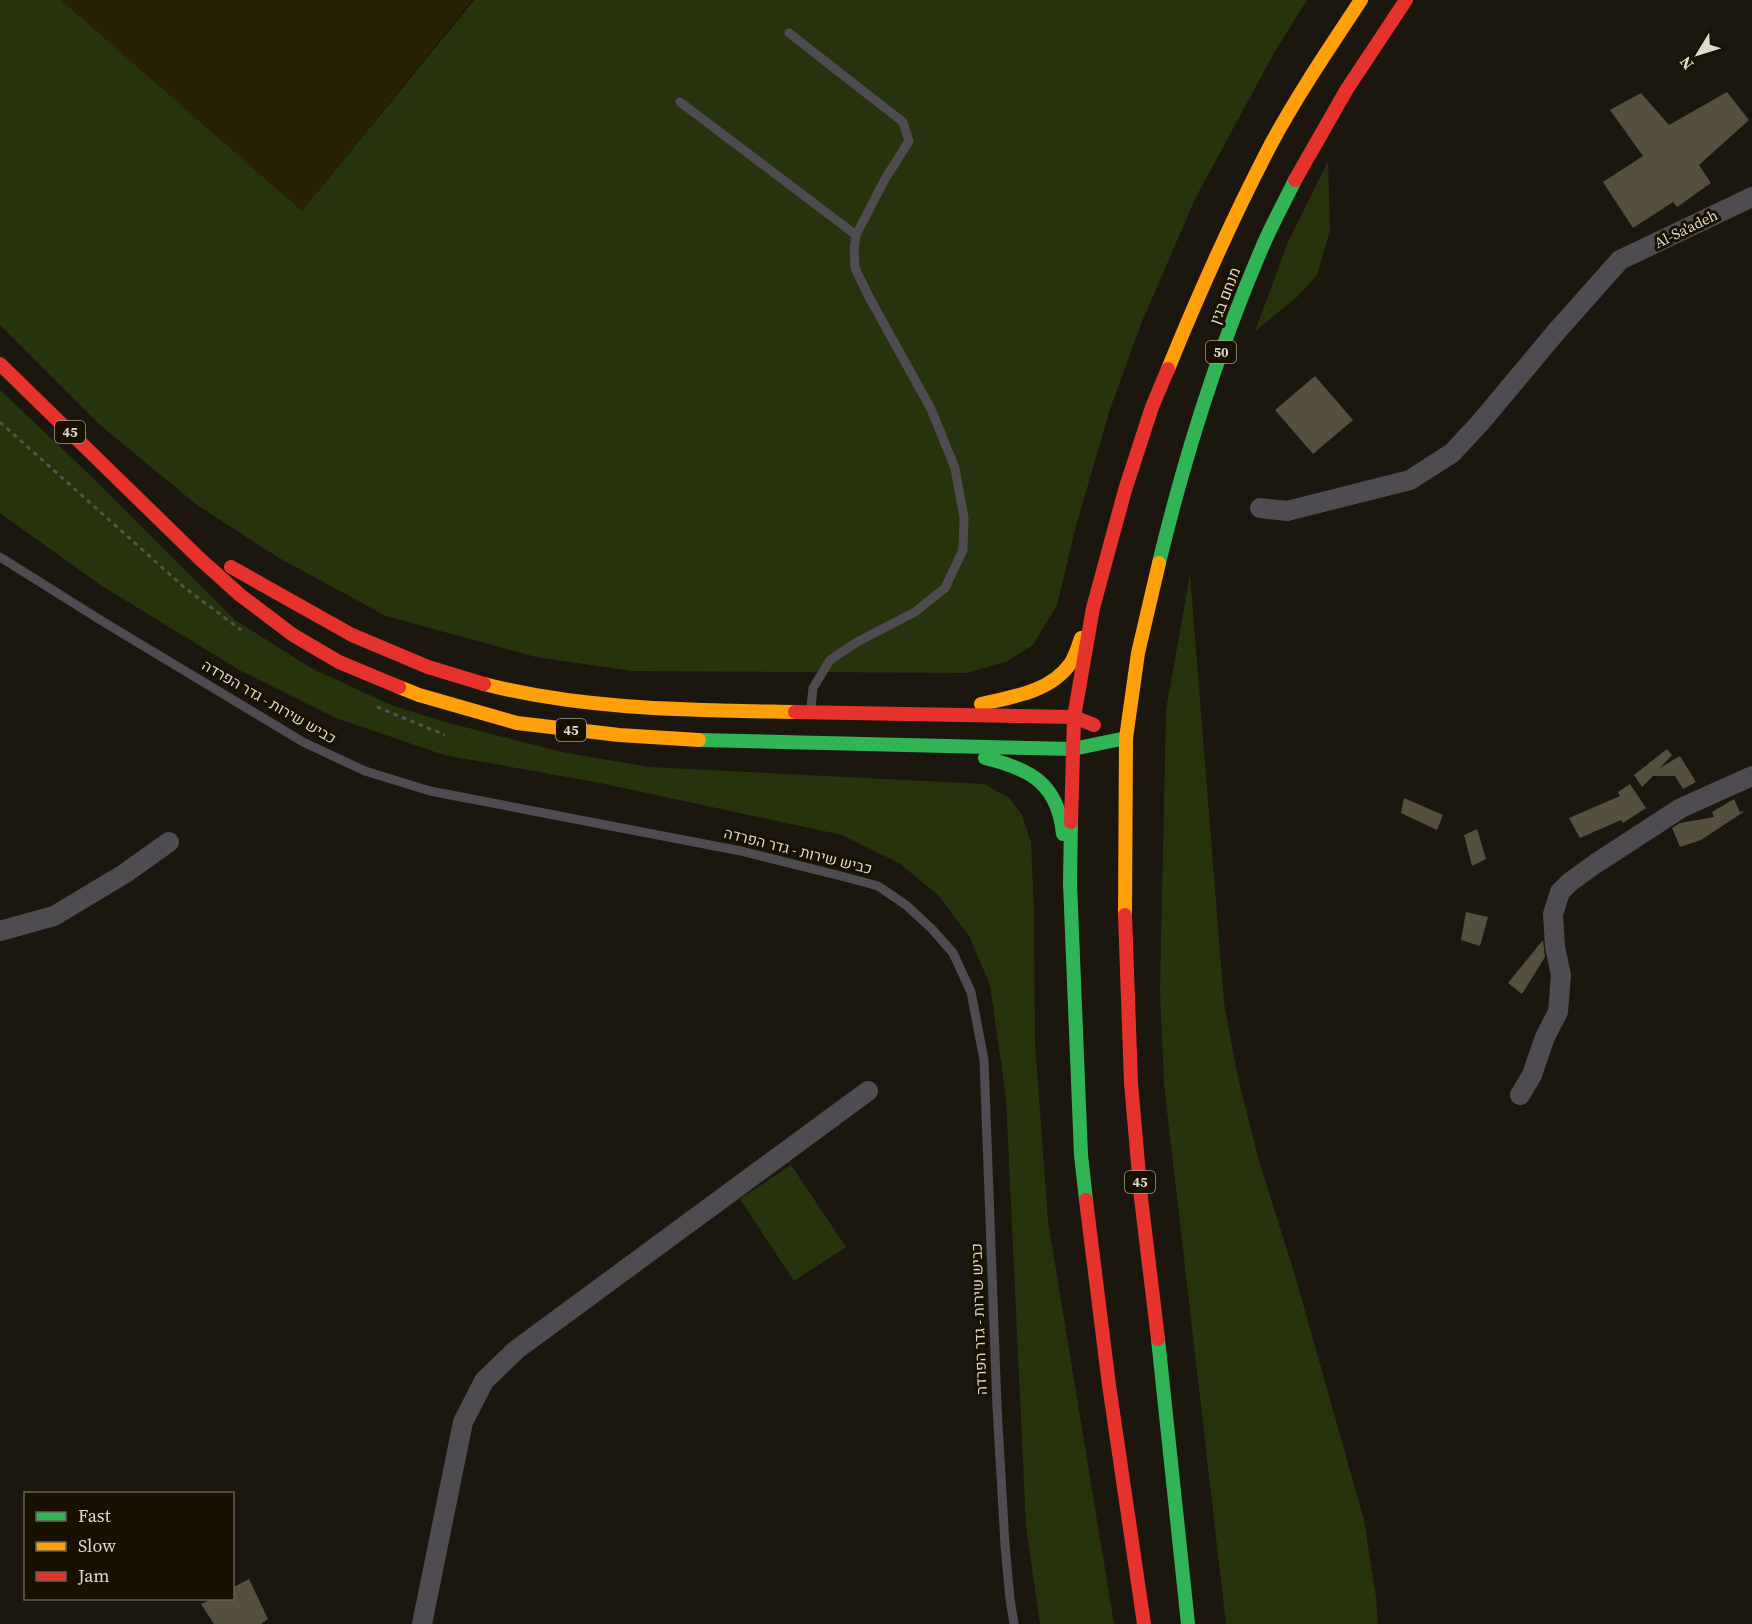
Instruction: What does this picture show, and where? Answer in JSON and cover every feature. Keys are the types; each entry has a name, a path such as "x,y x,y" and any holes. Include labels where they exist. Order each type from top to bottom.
{"highway":[{"name":"מנחם בגין","path":"1070,883 1074,717 1093,608 1125,490 1152,407 1193,307 1272,143 1361,0"},
{"name":"מנחם בגין","path":"1126,738 1138,653 1175,496 1198,417 1234,317 1262,248 1305,161 1347,89 1406,0"},
{"name":"45","path":"0,364 200,559 240,595 293,635 339,662 429,698 517,723 673,739 1073,749 1126,738"},
{"name":"45","path":"141,499 214,558 352,635 428,667 476,682 523,693 575,701 674,710 1074,717 1126,738"},
{"path":"935,715 1020,694 1053,681 1071,663 1093,608"},
{"name":"45","path":"1126,738 1125,902 1131,1083 1188,1624"},
{"path":"919,745 1010,764 1027,770 1039,780 1059,810 1070,883 1082,1166 1108,1373 1144,1624"}],"street":[{"name":"Al-Sa'adeh","path":"1260,508 1287,511 1410,480 1452,453 1620,260 1752,197"},
{"path":"1520,1095 1532,1075 1545,1037 1558,1012 1561,975 1555,947 1553,914 1560,891 1587,870 1681,807 1752,776"},
{"path":"0,931 54,916 124,874 169,842"},
{"path":"422,1624 463,1422 484,1381 516,1350 868,1091"}],"lane":[{"path":"789,33 903,122 909,141 885,178 856,235 855,268 931,409 955,468 964,518 963,550 945,588 915,612 857,642 830,660 813,688 810,712"},
{"path":"680,102 856,235"},
{"name":"כביש שירות - גדר הפרדה","path":"0,557 303,742 365,771 430,791 741,851 878,886 906,905 932,929 952,953 971,992 984,1060 998,1419 1005,1545 1014,1624"}],"shaded area":[{"path":"61,0 472,0 302,211"}],"green space":[{"path":"0,0 61,0 302,211 474,0 1307,0 1274,53 1195,199 1141,324 1110,409 1076,526 1057,605 1033,645 1006,662 966,673 632,671 536,657 386,616 279,558 197,505 100,425 0,325"},
{"path":"1328,161 1330,230 1317,275 1297,297 1255,331 1288,242"},
{"path":"0,390 92,477 235,620 309,667 391,705 445,722 562,752 649,767 984,784 1009,798 1022,815 1031,843 1035,1043 1048,1221 1114,1624 1040,1624 1026,1526 1006,1097 990,985 969,936 938,895 899,863 842,835 600,783 444,755 336,718 241,671 102,586 0,513"},
{"path":"1190,574 1224,1003 1238,1078 1259,1161 1294,1272 1364,1520 1378,1624 1226,1624 1164,1084 1160,991 1166,710"},
{"path":"791,1165 846,1247 794,1281 740,1199"}],"building":[{"path":"1727,92 1749,120 1699,165 1711,183 1677,207 1673,202 1633,228 1603,182 1643,156 1610,110 1641,93 1669,125"},
{"path":"1315,376 1353,420 1313,454 1275,410"},
{"path":"1667,749 1672,755 1660,768 1680,756 1696,782 1683,789 1675,776 1653,776 1642,787 1634,775"},
{"path":"1630,784 1646,808 1623,823 1621,820 1580,838 1569,818 1620,796 1618,792"},
{"path":"1404,798 1443,815 1437,830 1401,813"},
{"path":"1734,799 1740,812 1745,811 1701,840 1680,847 1672,828 1680,823 1714,817 1712,812"},
{"path":"1477,829 1486,859 1472,866 1464,835"},
{"path":"1466,912 1488,917 1480,946 1461,940"},
{"path":"1543,940 1545,957 1522,994 1508,983"},
{"path":"249,1579 268,1619 261,1624 214,1624 201,1604 210,1600 234,1600 234,1587"}],"traffic: fast":[{"path":"1159,563 1191,444 1216,366 1261,250 1295,180"},
{"path":"699,740 1073,749 1126,738"},
{"path":"985,758 1016,767 1039,781 1055,803 1063,834"},
{"path":"1071,822 1070,883 1081,1155 1086,1200"},
{"path":"1158,1339 1188,1624"}],"traffic: slow":[{"path":"1168,369 1217,255 1271,144 1303,89 1361,0"},
{"path":"1125,915 1126,738 1138,653 1159,563"},
{"path":"981,704 1030,692 1052,681 1070,664 1081,638"},
{"path":"484,684 522,693 599,704 795,712"},
{"path":"399,687 419,695 517,723 619,735 699,740"}],"traffic: jam":[{"path":"1295,180 1347,89 1406,0"},
{"path":"0,364 200,559 240,595 293,635 339,662 399,687"},
{"path":"1071,822 1074,717 1093,608 1125,490 1152,407 1168,369"},
{"path":"231,567 352,635 428,667 484,684"},
{"path":"795,712 1074,717 1094,725"},
{"path":"1125,915 1131,1083 1141,1198 1158,1339"},
{"path":"1086,1200 1109,1385 1144,1624"}]}
